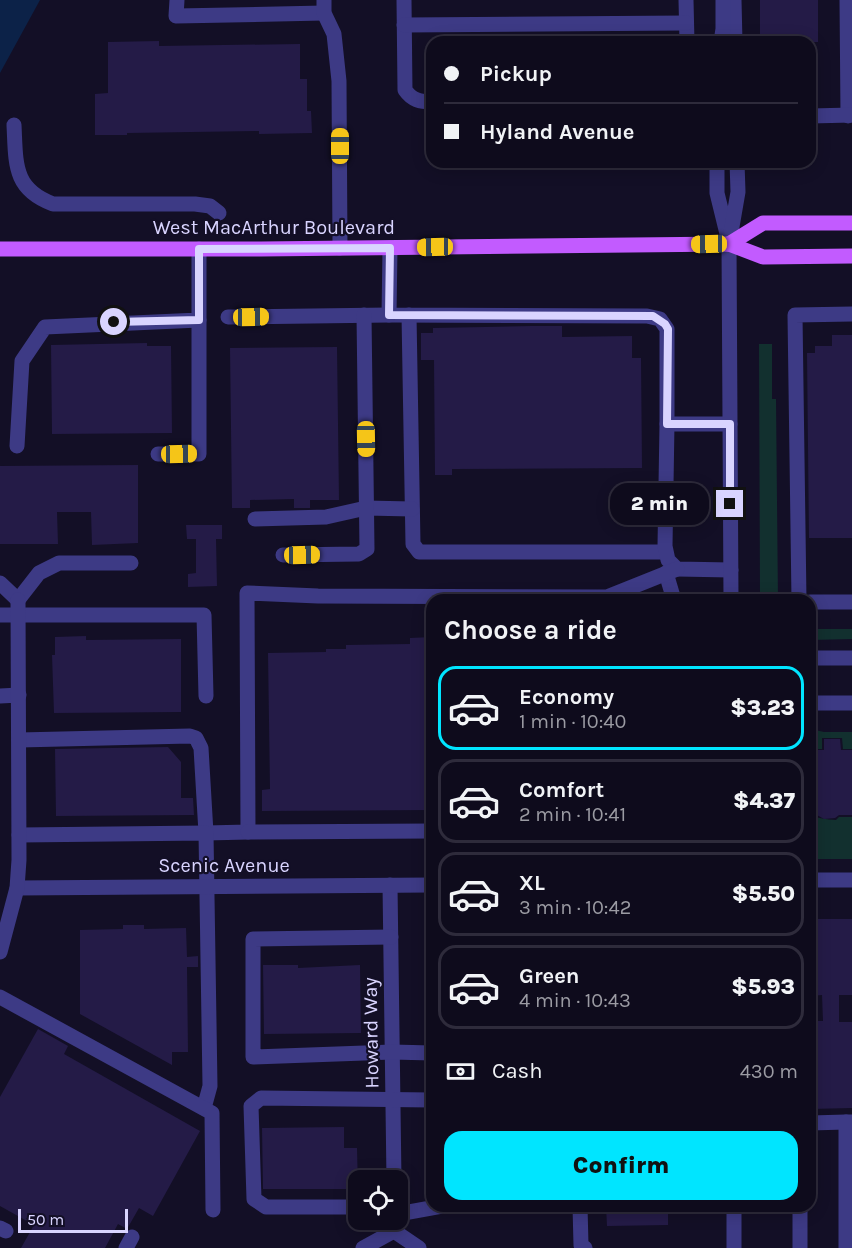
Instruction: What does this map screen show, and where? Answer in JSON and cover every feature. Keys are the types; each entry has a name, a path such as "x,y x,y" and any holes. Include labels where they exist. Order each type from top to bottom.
{"main road":[{"path":"729,244 763,223 852,223"},
{"name":"West MacArthur Boulevard","path":"0,249 729,244 763,257 852,256"}],"street":[{"path":"177,0 176,16 324,7 334,34 339,81 340,248"},
{"path":"404,0 405,90 410,97 426,102"},
{"path":"686,0 687,36"},
{"path":"722,36 723,0"},
{"path":"734,0 735,36"},
{"path":"816,116 850,116 847,0"},
{"path":"404,25 686,23"},
{"path":"14,125 18,172 25,187 38,198 54,204 195,204 210,206 219,213"},
{"path":"717,168 717,193 729,244"},
{"path":"731,594 729,244 738,192 737,168"},
{"path":"389,315 390,248"},
{"path":"159,454 199,454 199,249"},
{"path":"799,594 795,315 852,314"},
{"path":"284,555 359,554 367,549 364,315"},
{"path":"409,315 413,544 419,552 665,552"},
{"path":"228,317 653,316 665,324 668,329 665,552 672,571 674,594"},
{"path":"17,446 22,362 45,327 199,320"},
{"path":"667,424 730,424"},
{"path":"255,519 326,518 366,508 412,509"},
{"path":"0,952 4,926 17,888 19,836 18,600 39,573 59,563 131,563"},
{"path":"636,593 672,571 731,570"},
{"path":"0,583 18,600"},
{"path":"248,832 247,593 426,596"},
{"path":"816,602 852,602"},
{"path":"0,615 204,615 206,696"},
{"path":"816,658 852,658"},
{"path":"0,696 19,695"},
{"path":"816,703 852,702"},
{"path":"19,740 190,736 196,738 201,748 206,832 210,1086 204,1108"},
{"path":"19,836 426,831"},
{"path":"816,880 852,880"},
{"name":"Howard Way","path":"390,885 394,1170"},
{"name":"Scenic Avenue","path":"17,888 426,885"},
{"path":"391,937 253,939 252,1057 426,1053"},
{"path":"0,997 212,1113 213,1210"},
{"path":"348,1208 266,1207 254,1199 251,1106 261,1098 426,1100"},
{"path":"816,1124 849,1122 846,1248"},
{"path":"408,1212 426,1209"},
{"path":"580,1212 581,1245 585,1248"},
{"path":"734,1212 734,1248"},
{"path":"800,1212 800,1248"},
{"path":"363,1248 387,1230"},
{"path":"399,1230 419,1248"}],"green space":[{"path":"759,344 772,344 772,399 776,399 778,594 760,594"},
{"path":"816,629 852,629 852,639 816,640"},
{"path":"816,730 852,732 852,749 843,749 842,738 822,738 822,749 816,749"},
{"path":"839,817 852,817 852,859 816,859 816,818 836,820"}],"water":[{"path":"0,0 40,0 0,73"}],"building":[{"path":"760,0 818,0 818,42 816,42 816,36 760,36"},
{"path":"159,41 159,46 300,44 300,79 307,79 307,111 311,111 312,133 259,134 259,131 95,135 95,94 108,93 108,42"},
{"path":"562,326 562,337 632,336 632,358 641,358 642,468 452,469 452,475 435,475 434,360 421,360 421,333 433,333 433,328"},
{"path":"832,335 852,335 852,538 809,538 807,353 815,353 815,346 832,346"},
{"path":"147,343 147,346 171,346 172,433 52,434 51,345"},
{"path":"337,347 339,500 310,500 310,508 294,508 294,499 250,500 250,508 232,508 230,348"},
{"path":"138,465 138,543 92,545 91,512 57,512 58,544 0,544 0,466"},
{"path":"186,525 222,525 222,539 216,539 217,586 188,587 188,574 196,573 196,539 187,539"},
{"path":"86,636 86,640 181,639 181,712 54,713 52,655 55,655 55,637"},
{"path":"426,637 426,810 262,811 262,790 270,789 268,653 326,652 326,649 346,649 346,645 410,644 410,638"},
{"path":"824,739 840,739 841,750 852,750 852,815 839,815 835,818 824,819 816,815 816,750 824,750"},
{"path":"168,747 181,762 181,798 193,798 194,815 56,816 55,749"},
{"path":"816,919 852,919 852,995 839,995 839,1022 852,1022 852,1108 816,1109 816,1021 823,1021 822,995 816,996"},
{"path":"123,925 144,925 144,929 186,928 187,957 198,956 198,967 187,967 188,1052 172,1052 172,1065 80,1014 80,930 123,929"},
{"path":"263,965 298,965 298,968 360,965 361,1033 264,1034"},
{"path":"38,1029 68,1046 64,1054 200,1131 153,1216 139,1208 127,1229 118,1224 105,1248 21,1248 34,1225 0,1206 0,1097"},
{"path":"344,1127 344,1148 357,1148 358,1170 348,1170 348,1189 263,1189 262,1128"},
{"path":"606,1212 668,1212 668,1225 607,1226"}],"route":[{"path":"114,322 199,320 199,249 390,248 389,315 653,316 660,319 668,329 667,424 730,424 730,504"}]}
